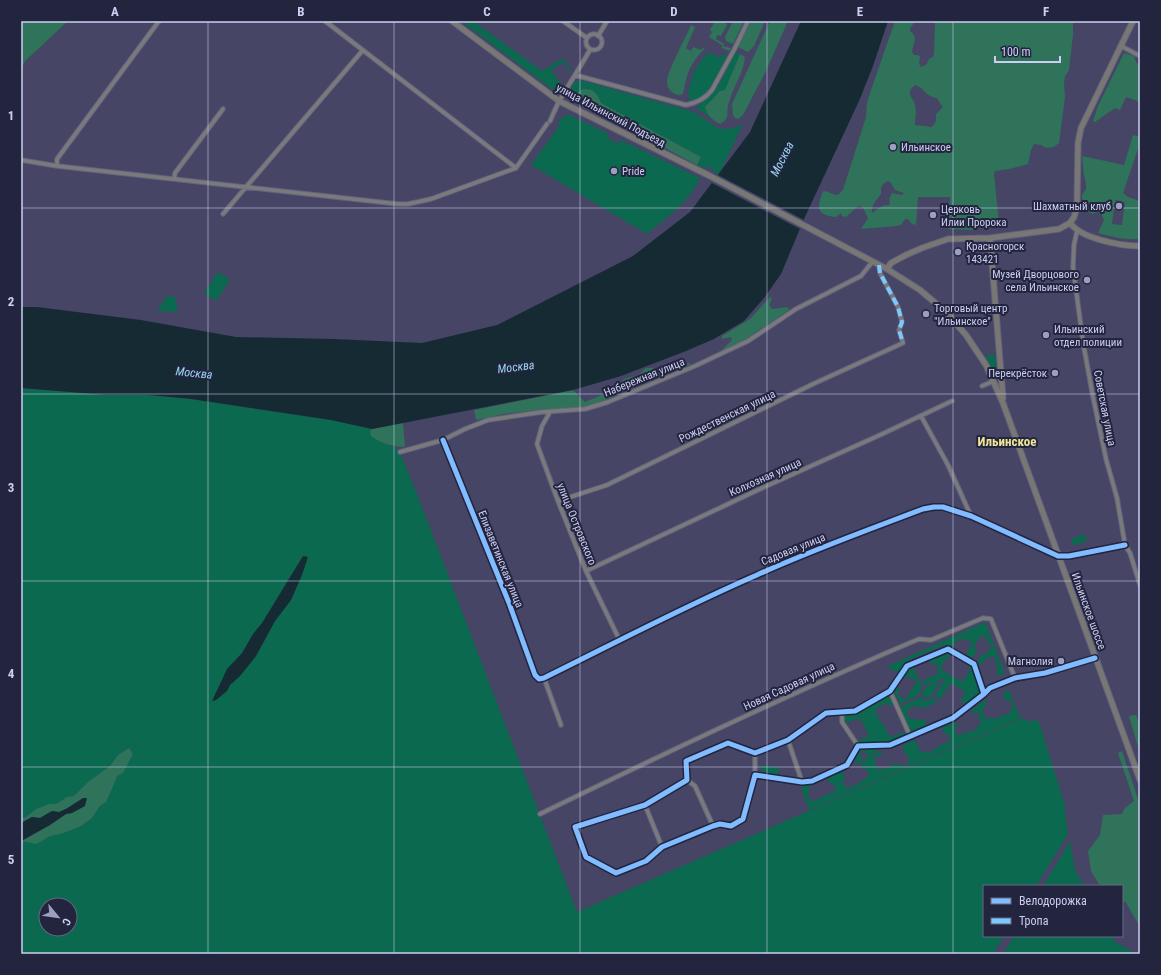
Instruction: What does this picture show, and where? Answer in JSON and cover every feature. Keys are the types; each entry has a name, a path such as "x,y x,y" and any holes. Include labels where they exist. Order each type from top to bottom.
{"main road":[{"name":"улица Ильинский Подъезд","path":"452,21 558,100 815,231"},
{"path":"887,268 891,263 939,241 955,238 990,238 1059,229 1070,223 1074,217 1077,207 1078,144 1081,128 1133,21"},
{"path":"1070,223 1077,231 1120,245 1140,246"},
{"name":"Ильинское шоссе","path":"815,231 887,268 920,290 946,312 966,335 986,365 1003,403 1140,780"},
{"name":"Ильинское шоссе","path":"990,238 1003,403"}],"street":[{"path":"57,166 58,159 159,21"},
{"path":"325,21 516,168"},
{"path":"563,21 587,38"},
{"path":"598,36 607,21"},
{"path":"575,75 686,105 696,103 708,95 712,90 748,21"},
{"path":"587,38 591,35 598,36 602,40 600,48 590,50"},
{"path":"587,38 587,46 590,50"},
{"path":"1121,46 1140,56"},
{"path":"223,214 363,50"},
{"path":"21,160 57,166 246,186 375,202 408,204 431,199 516,168 549,122 558,100 590,50"},
{"path":"174,179 174,173 223,109"},
{"name":"Советская улица","path":"1077,231 1074,245 1073,267 1083,342 1093,397 1125,545 1130,553 1140,585"},
{"name":"Набережная улица","path":"400,452 443,440 488,420 593,407 695,366 748,341 796,309 861,276 872,261"},
{"name":"Рождественская улица","path":"558,501 607,485 813,384 903,342 899,330 902,322 898,307 880,273 879,265"},
{"path":"982,386 994,381"},
{"name":"Колхозная улица","path":"586,571 952,401"},
{"name":"улица Островского","path":"550,412 542,426 537,444 586,571 620,641"},
{"path":"921,416 948,465 971,516"},
{"name":"Елизаветинская улица","path":"443,440 509,604 535,675 539,679 544,678"},
{"name":"Садовая улица","path":"544,678 681,610 757,575 839,541 924,509 934,507 943,508 971,516 1058,556"},
{"path":"1058,556 1069,556 1125,545"},
{"name":"Новая Садовая улица","path":"540,814 666,752 848,669 919,639 931,640 983,618 991,619 1015,678"},
{"path":"687,780 686,761 728,743 755,753 788,740 826,713 855,711 890,691 907,666 948,649 974,664 984,694"},
{"path":"1008,681 1015,678 1045,673 1095,658"},
{"path":"544,678 561,725"},
{"path":"858,746 890,745 953,718 990,688 1002,683"},
{"path":"890,691 910,736"},
{"path":"842,712 842,722 858,746"},
{"path":"788,740 802,782"},
{"path":"755,775 802,782 812,781 847,765 858,746"},
{"path":"687,780 644,805 575,827 586,857 616,873 646,861 662,847 713,826 720,824 731,826 743,820 755,775 755,753"},
{"path":"687,780 695,786 713,826"},
{"path":"644,805 662,847"}],"green space":[{"path":"21,21 68,21 25,61 21,70"},
{"path":"461,21 473,21 542,71 563,58 571,70 570,73 564,62 551,70 564,88 559,91 549,87"},
{"path":"712,21 725,21 727,25 721,36 717,35 716,39 724,44 723,46 731,48 729,51 722,48 722,45 709,37 712,32 710,30 714,23"},
{"path":"733,21 744,21 733,44 726,41 725,37"},
{"path":"751,21 765,21 754,46 748,52 738,47"},
{"path":"770,21 788,21 766,71 743,115 738,119 735,118 733,115 732,104"},
{"path":"895,21 915,21 910,29 915,38 912,52 914,55 918,55 920,57 919,64 921,67 927,64 929,59 933,57 934,54 935,21 1073,21 1069,70 1065,76 1064,83 1065,97 1059,143 1054,147 1046,148 1041,145 1034,144 1028,164 995,171 994,174 999,223 981,223 975,230 948,229 950,197 918,197 916,225 912,224 908,219 905,219 901,225 897,226 861,229 868,218 863,208 860,206 846,217 842,216 841,213 836,217 829,216 821,212 819,206 823,191 838,195 843,190 866,117 867,103","holes":["915,85 921,88 928,95 938,99 943,107 936,114 936,121 932,127 915,125 916,107 910,96 910,91","888,181 895,190 904,193 902,195 892,193 889,199 889,205 882,206 872,213 873,205 881,194 882,186"]},
{"path":"691,25 695,27 686,48 691,51 693,47 701,50 704,47 705,48 690,69 683,94 678,95 670,90 667,81"},
{"path":"709,52 720,58 722,54 727,56 717,76 707,91 696,100 690,100 688,96 692,77 700,62"},
{"path":"736,52 740,54 725,90 707,113 715,121 696,108 718,86"},
{"path":"1124,53 1134,56 1136,62 1140,66 1140,102 1126,97 1120,110 1115,108 1095,122 1093,121 1098,106"},
{"path":"740,54 745,57 743,68 731,96 727,117 720,124 707,113 705,107 720,91 725,90"},
{"path":"583,81 694,112 719,129 734,128 743,124 719,174 707,166 706,169 697,165 701,157 601,103 598,96 583,89 577,94 576,101 571,90 573,83"},
{"path":"583,89 592,90 598,96 601,103 701,157 697,165 576,101 577,94"},
{"name":"Pride","path":"567,115 570,115 609,134 607,137 618,144 621,140 700,178 696,186 684,202 647,234 531,165 560,125 557,122"},
{"path":"1133,135 1140,137 1140,143 1123,193 1128,197 1140,201 1138,209 1140,210 1140,239 1119,238 1098,233 1104,220 1102,215 1098,212 1092,214 1083,208 1082,195 1086,189 1086,183 1082,156 1124,165","holes":["1115,200 1125,202 1122,225 1112,224"]},
{"path":"218,272 230,280 216,301 204,293"},
{"path":"167,296 175,297 178,312 157,311"},
{"path":"770,297 772,298 769,305 772,309 788,307 789,310 740,343 721,351 732,340 731,337 722,339 722,336 750,319"},
{"path":"995,354 997,375 995,376 985,356"},
{"path":"690,363 691,364 615,395 614,393 620,388 624,379 638,375 646,368 667,371"},
{"path":"21,388 107,395 149,395 191,399 331,420 372,429 370,431 379,442 395,447 401,455 417,494 577,912 1022,718 1030,722 1036,720 1039,722 1064,802 1068,834 1037,885 983,885 983,937 1003,937 993,954 21,954 21,841 29,843 42,841 48,837 61,834 81,826 92,818 100,806 106,802 117,776 123,773 133,754 129,748 118,755 110,766 88,782 74,796 67,797 56,804 49,804 36,809 21,819","holes":["303,556 307,557 302,575 291,600 275,621 256,656 240,676 230,685 227,691 216,700 227,669 242,653"]},
{"path":"573,390 585,402 609,393 612,397 590,406 504,414 476,420 474,410"},
{"path":"403,423 405,447 387,444 371,436 370,431 372,429"},
{"path":"1085,534 1087,541 1073,545 1071,539"},
{"path":"985,622 1005,673 998,676 996,672 998,671 996,665 997,663 994,656 985,659 984,662 978,665 977,662 982,654 986,655 992,645 987,642 988,639 981,635 975,644 976,652 972,658 966,655 972,643 966,639 964,640 959,638 952,649 944,645 911,659 906,662 898,673 888,666"},
{"path":"945,651 951,653 941,667 943,671 962,682 970,670 968,668 970,665 973,667 981,692 965,705 961,699 966,692 951,683 940,699 935,696 946,677 925,686 922,681 939,673 936,663 931,665 929,659"},
{"path":"913,666 922,687 917,696 900,704 896,695 893,693 897,687 900,689 897,694 905,700 917,681 910,677 903,677"},
{"path":"941,681 931,696 925,698 921,696 926,688"},
{"path":"1009,690 1020,718 809,810 802,787 811,783 812,786 809,787 810,791 807,793 811,802 836,791 833,784 829,782 827,777 842,771 845,777 842,782 848,789 853,785 855,786 870,775 865,769 865,766 861,767 858,765 881,751 881,756 878,757 877,755 873,759 874,761 875,760 878,770 891,767 891,765 909,765 908,756 904,752 903,745 915,740 921,753 927,751 928,753 951,740 942,728 955,722 957,724 955,731 959,736 965,732 966,734 971,730 973,732 978,728 977,726 982,723 978,718 980,716 978,712 973,714 971,711 985,700 987,703 982,712 986,719 994,719 1012,712 1010,707 1013,706 1012,702 1005,700 1003,693"},
{"path":"888,695 894,704 889,706 886,703 875,709 880,722 882,722 890,737 906,732 907,735 890,742 859,743 857,741 869,736 860,718 845,723 844,715 856,713"},
{"path":"919,698 926,701 933,698 938,701 924,708 914,706 906,711 910,719 925,720 927,727 912,733 900,707"},
{"path":"1136,715 1140,726 1140,754 1129,716"},
{"path":"880,747 880,749 867,759 866,757 868,755 865,753 865,750 861,752 859,754 861,757 866,759 857,763 855,759 859,748"},
{"path":"129,748 133,754 123,773 117,776 106,802 100,806 92,818 81,826 61,834 48,837 36,844 22,841 66,814 72,813 72,806 59,812 52,811 40,818 32,817 21,823 21,819 36,809 49,804 56,804 67,797 74,796 88,782 110,766 118,755"},
{"path":"1122,751 1140,805 1140,927 1125,901 1123,903 1123,885 1099,885 1091,871 1088,851 1100,835 1103,815 1122,814 1125,808 1134,801 1118,753"},
{"path":"762,765 779,768 778,775 761,773"},
{"path":"1070,841 1075,870 1083,885 1044,885"},
{"path":"1013,937 1112,937 1115,942 1137,954 1003,954"}],"water":[{"name":"Москва","path":"801,21 888,21 873,66 859,101 804,219 781,274 764,298 744,321 714,339 621,376 573,390 372,429 331,420 191,399 149,395 107,395 21,388 21,307 37,307 141,320 236,337 422,343 497,325 633,256 690,212 750,132"},
{"path":"303,556 308,557 291,600 275,621 256,656 240,676 230,685 227,691 216,700 212,701 227,669 242,653"},
{"path":"83,798 87,798 85,806 72,813 66,814 50,825 21,841 21,823 32,817 40,818 52,811 59,812"}],"pier":[{"path":"716,174 806,221 802,230 710,182"}],"marked path":[{"path":"879,265 880,273 898,307 902,322 899,330 903,343"}],"cycle path":[{"path":"443,440 509,603 535,675 539,679 544,678 730,587 819,549 923,509 943,507 971,516 1058,556 1069,556 1125,545"},
{"path":"984,694 974,664 948,649 907,666 890,691 855,711 826,713 788,740 755,753 728,743 686,761 687,780 645,805 575,827 586,857 616,873 646,861 662,847 713,826 720,824 731,826 743,819 755,775 802,782 812,781 847,765 858,746 890,745 953,718 984,694 990,688 1015,678 1045,673 1095,658"}],"place":[{"name":"Ильинское","path":"893,147"},
{"name":"Pride","path":"614,171"},
{"name":"Шахматный клуб","path":"1119,206"},
{"name":"Церковь Илии Пророка","path":"933,215"},
{"name":"Красногорск 143421","path":"958,252"},
{"name":"Музей Дворцового села Ильинское","path":"1087,280"},
{"name":"Торговый центр \"Ильинское\"","path":"926,314"},
{"name":"Ильинский отдел полиции","path":"1046,335"},
{"name":"Перекрёсток","path":"1055,373"},
{"name":"Магнолия","path":"1061,661"}],"district":[{"name":"Ильинское","path":"1007,441"}]}
